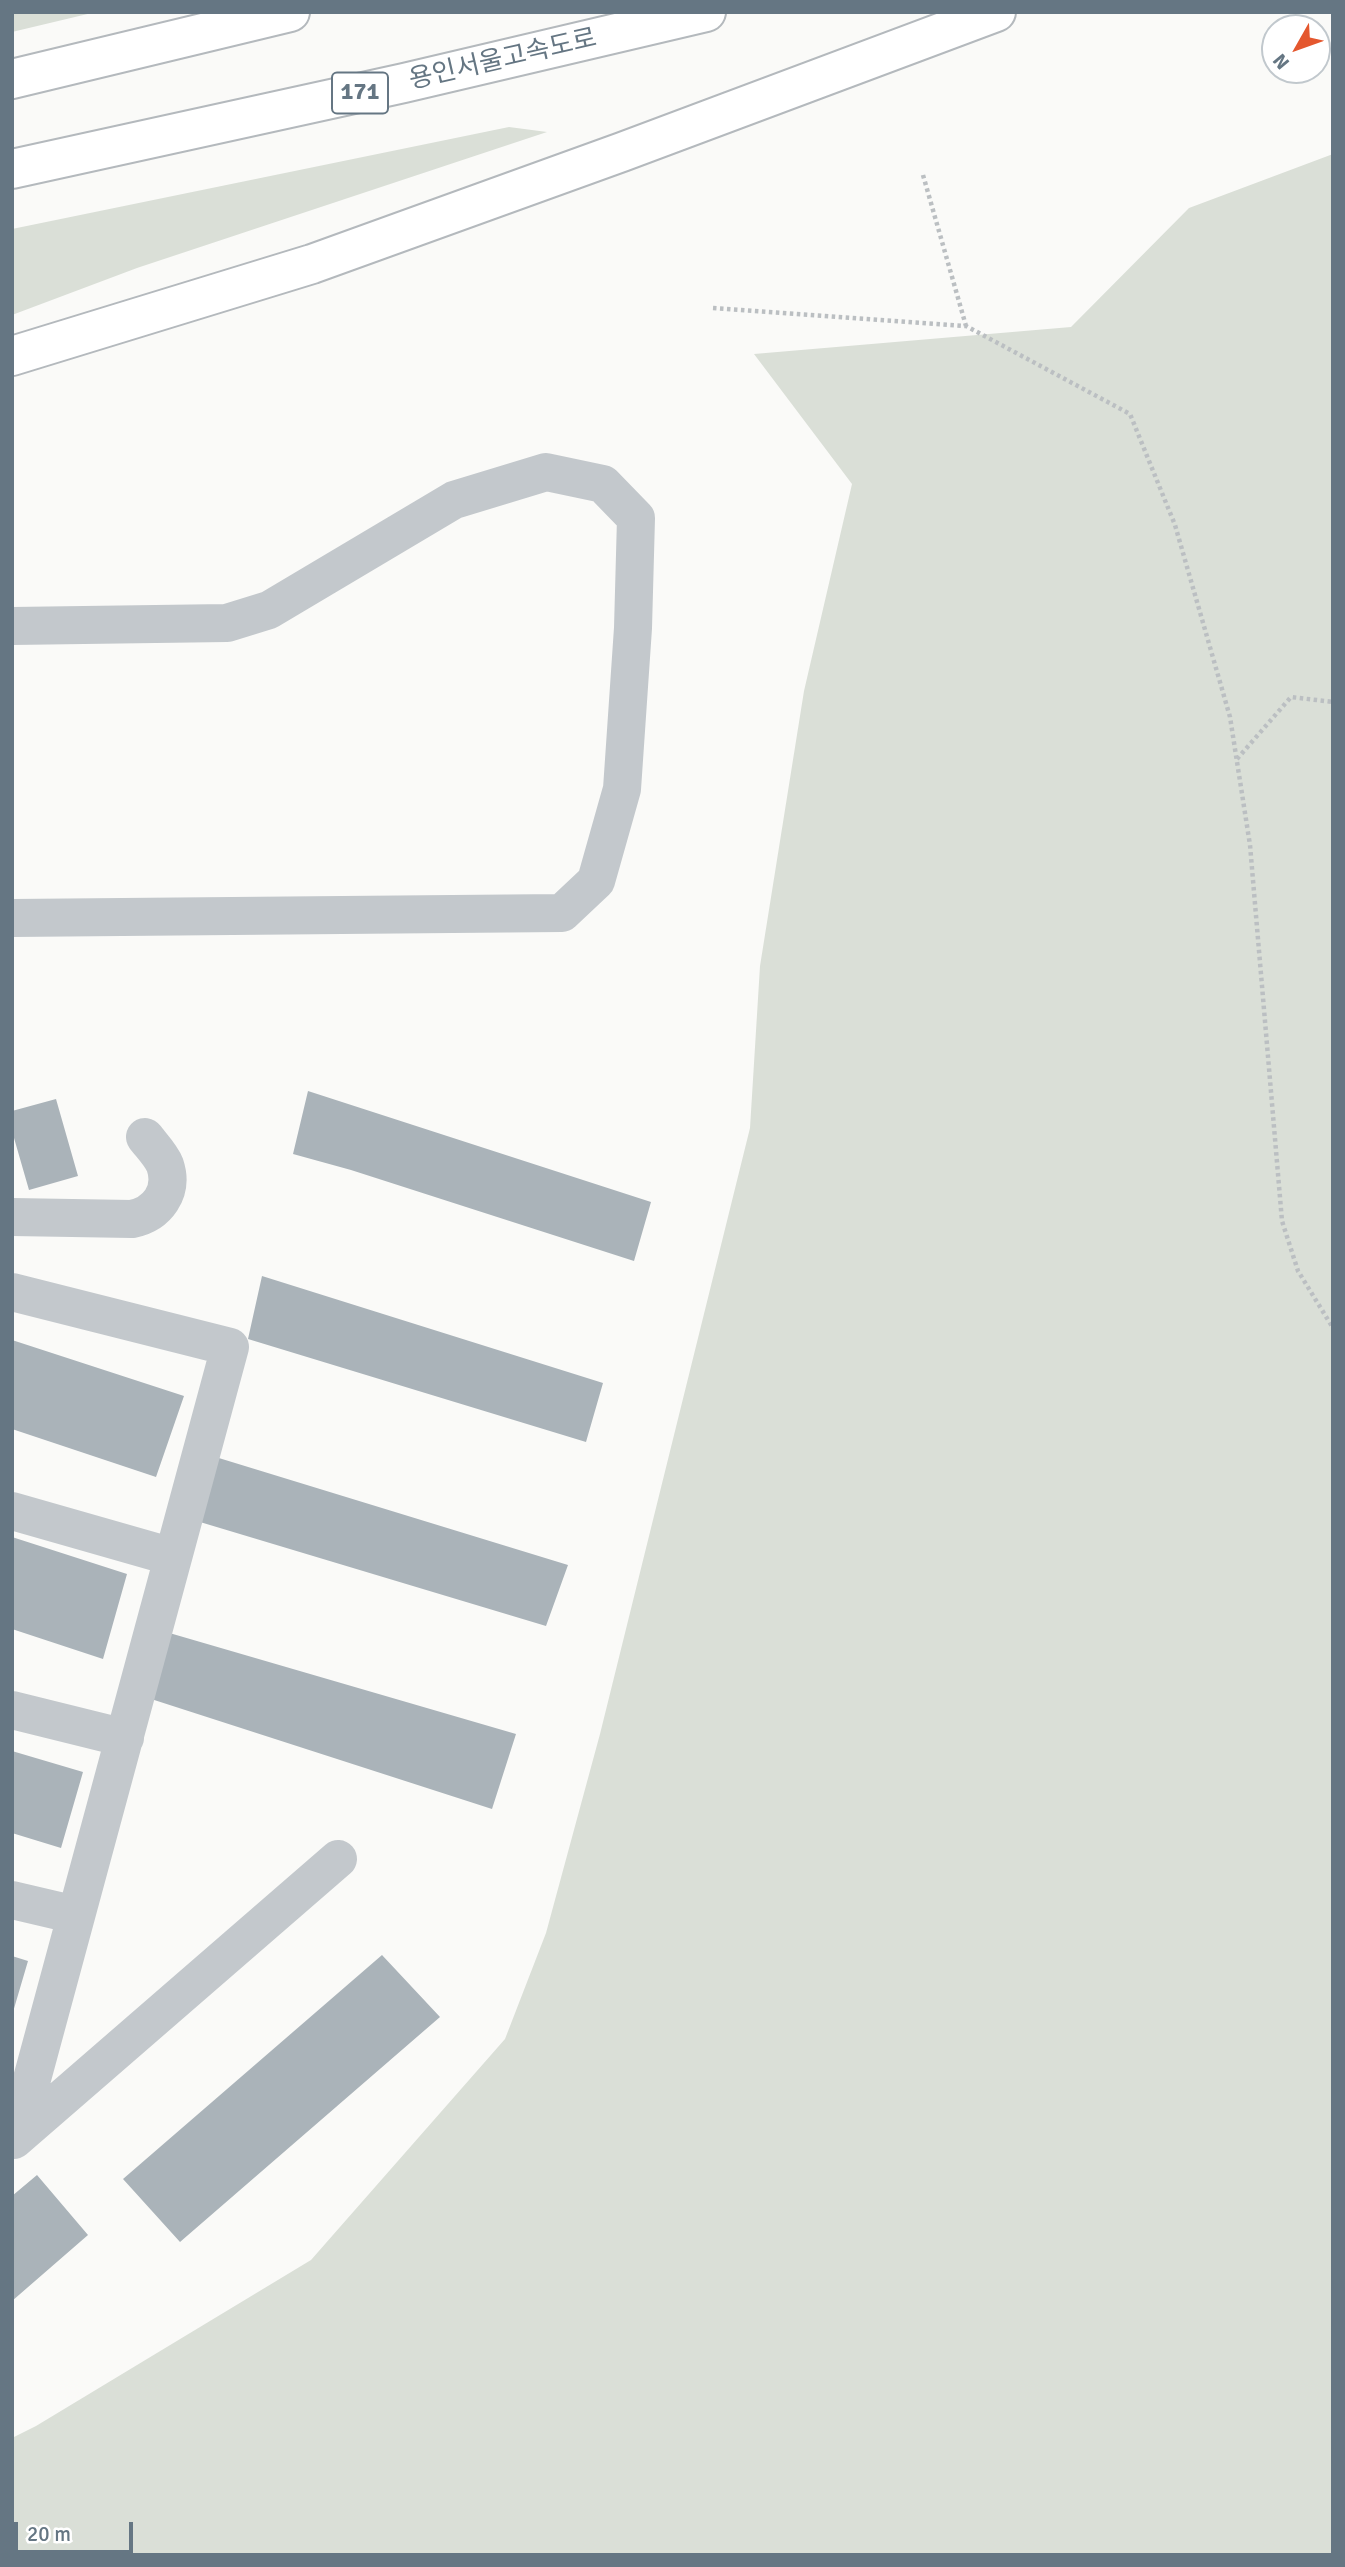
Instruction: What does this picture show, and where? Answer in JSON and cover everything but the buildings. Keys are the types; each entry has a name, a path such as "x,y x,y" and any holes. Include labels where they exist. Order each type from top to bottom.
{"highway":[{"path":"12,79 290,12"},
{"name":"용인서울고속도로","path":"12,169 404,83 706,12"},
{"path":"12,356 312,264 996,12"}],"street":[{"path":"12,626 227,623 269,610 454,500 545,472 603,484 636,518 633,628 622,789 596,881 562,913 12,918"},
{"path":"12,1217 132,1219 146,1216 159,1205 167,1185 164,1165 145,1137"},
{"path":"12,1292 230,1347 76,1915 22,2075 14,2140"},
{"path":"12,1511 173,1557"},
{"path":"12,1710 125,1738"},
{"path":"14,2140 338,1859"},
{"path":"12,1900 76,1915"}],"path":[{"path":"923,175 966,326"},
{"path":"713,308 966,326 1130,414 1175,525 1230,717 1250,845 1282,1221 1298,1271 1333,1328"},
{"path":"1236,759 1291,697 1333,702"}],"shaded area":[{"path":"12,12 96,12 12,32"},
{"path":"509,127 547,132 137,268 12,315 12,229"},
{"path":"1333,154 1333,2555 12,2555 12,2438 311,2260 505,2039 546,1933 600,1734 750,1128 760,966 804,691 852,484 754,354 1071,327 1189,208"}]}
